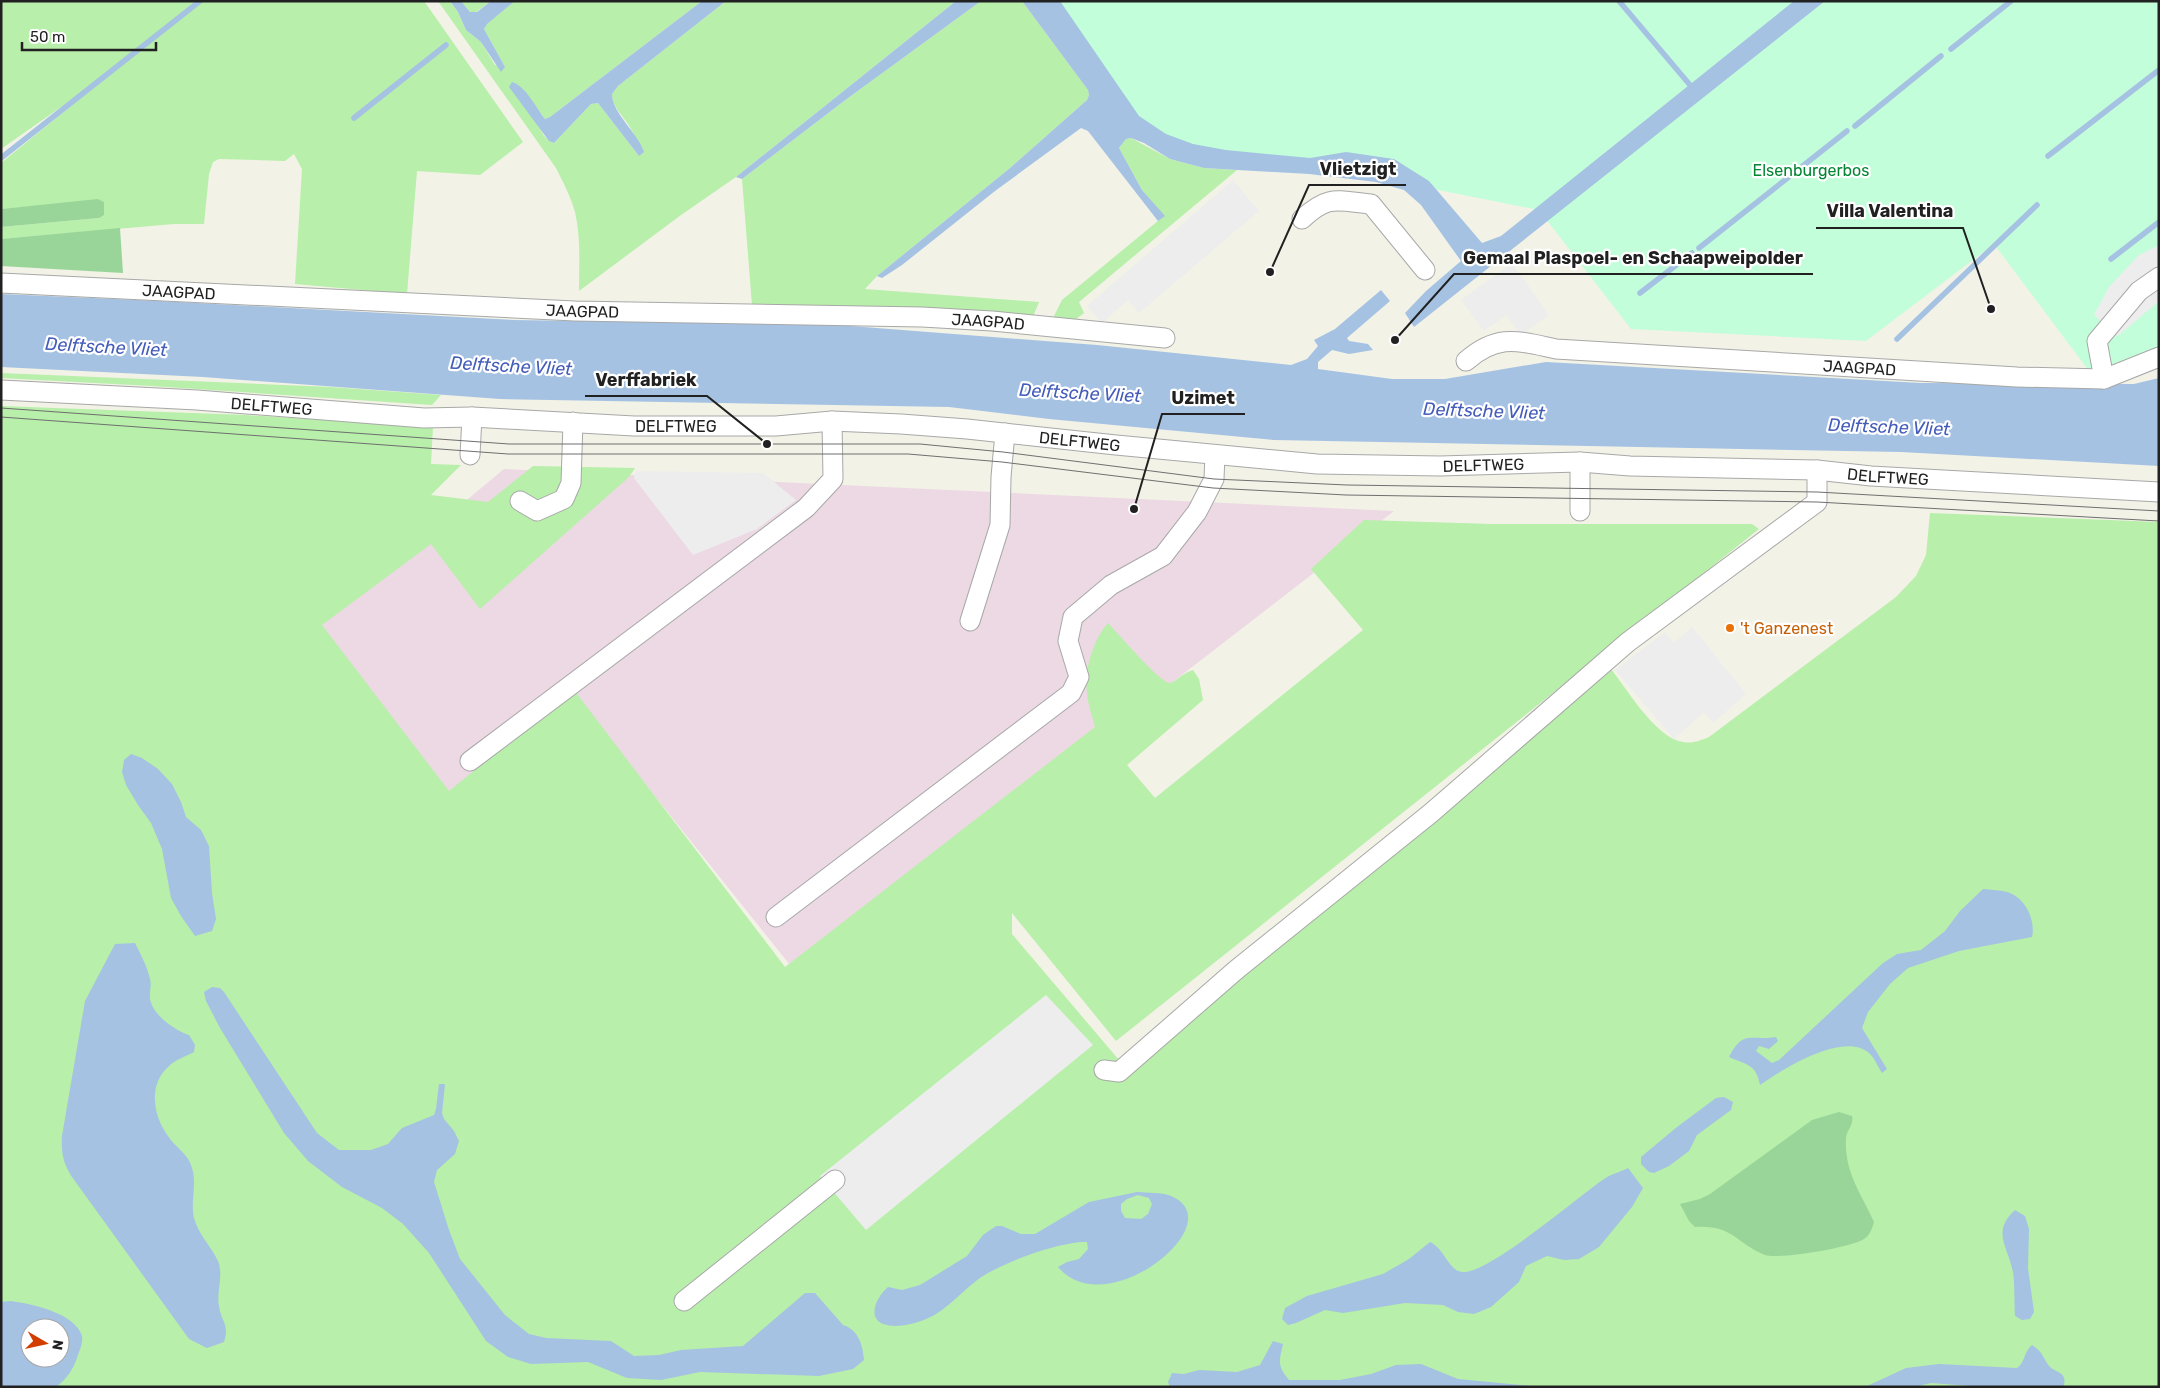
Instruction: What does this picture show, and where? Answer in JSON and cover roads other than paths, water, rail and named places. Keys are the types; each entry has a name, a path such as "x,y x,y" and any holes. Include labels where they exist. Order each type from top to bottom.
{"street":[{"path":"1302,219 1314,207 1329,200 1371,204 1425,270"},
{"path":"2104,379 2097,341 2139,290 2159,277"},
{"name":"JAAGPAD","path":"1,283 575,311 922,317 992,321 1165,338"},
{"name":"JAAGPAD","path":"1466,361 1477,350 1496,342 1519,341 1556,349 2017,377 2104,379 2159,357"},
{"name":"DELFTWEG","path":"1,390 196,400 424,418 472,417 634,426 776,426 832,421 901,424 1005,432 1215,455 1318,464 1440,466 1580,462 1630,466 1817,470 1871,476 2159,492"},
{"path":"470,455 472,417"},
{"path":"470,761 806,508 833,479 832,421"},
{"path":"520,501 537,511 564,499 571,483 573,422"},
{"path":"970,621 1000,525 1001,477 1005,432"},
{"path":"776,917 1071,693 1079,677 1068,641 1073,617 1111,585 1163,556 1197,512 1214,479 1215,455"},
{"path":"1580,462 1580,511"},
{"path":"1104,1070 1119,1072 1236,970 1431,813 1628,642 1817,502 1817,470"},
{"path":"684,1301 835,1180"}],"water":[{"path":"450,1 461,1 470,12 477,12 491,1 515,1 487,24 484,29 505,67 501,72 481,42 466,30 458,12"},
{"path":"702,1 726,1 618,86 612,94 616,108 641,145 644,152 639,156 598,103 591,104 554,143 549,141 509,87 512,82 517,84 545,119 550,117"},
{"path":"956,1 981,1 844,101 742,179 736,177"},
{"path":"1022,1 1060,1 1139,116 1166,134 1193,144 1226,150 1310,158 1346,152 1394,159 1429,181 1482,243 1501,236 1794,1 1825,1 1414,327 1405,313 1426,291 1461,261 1421,205 1404,190 1376,182 1309,174 1204,168 1170,159 1144,143 1131,138 1126,139 1119,148 1142,190 1165,216 1158,221 1088,131 1081,128 995,191 902,265 882,278 877,276 1010,168 1087,100 1088,90"},
{"name":"Delftsche Vliet","path":"1381,290 1390,301 1347,338 1349,341 1368,344 1373,350 1349,354 1332,350 1318,362 1318,369 1392,379 1445,379 1546,362 1921,383 2134,384 2159,378 2159,466 1901,452 1274,440 1049,419 949,407 500,399 203,377 1,367 1,294 514,320 838,325 1097,345 1291,365 1307,359 1318,346 1314,340 1335,329"},
{"path":"131,754 142,758 158,769 172,784 186,817 201,830 209,846 216,919 212,931 195,936 171,898 162,849 151,823 126,785 122,772 124,760"},
{"path":"1983,889 2007,892 2019,899 2031,917 2032,937 1959,951 1908,968 1890,984 1868,1012 1862,1028 1887,1069 1882,1073 1869,1053 1858,1047 1844,1046 1813,1055 1783,1070 1760,1085 1756,1073 1750,1066 1729,1057 1734,1048 1743,1039 1776,1037 1778,1041 1769,1049 1759,1046 1756,1051 1772,1063 1779,1060 1883,963 1897,954 1921,950 1945,931 1960,911"},
{"path":"135,943 149,974 151,984 150,999 155,1011 171,1026 189,1035 195,1045 194,1052 174,1062 162,1074 157,1083 155,1101 156,1110 163,1128 187,1157 191,1165 194,1178 194,1218 198,1229 220,1267 218,1300 226,1327 226,1336 224,1342 207,1348 189,1339 72,1177 66,1167 62,1153 62,1136 85,1001 115,944"},
{"path":"212,987 220,988 224,992 317,1133 339,1150 371,1150 388,1144 402,1128 434,1115 439,1084 445,1084 442,1113 459,1141 455,1154 437,1170 434,1182 449,1230 460,1259 505,1315 529,1334 546,1338 611,1341 634,1356 659,1355 681,1350 743,1346 805,1293 815,1293 843,1325 853,1331 859,1339 863,1349 864,1360 853,1369 819,1376 700,1372 661,1380 627,1378 588,1362 531,1364 508,1357 486,1341 429,1253 403,1224 382,1208 342,1187 308,1161 284,1133 220,1028 206,1001 204,992"},
{"path":"1724,1097 1733,1102 1731,1110 1697,1135 1689,1151 1669,1166 1654,1173 1649,1172 1641,1164 1641,1157 1677,1127 1716,1098"},
{"path":"1628,1168 1643,1188 1632,1207 1599,1247 1579,1259 1564,1260 1547,1256 1526,1266 1519,1282 1491,1307 1474,1314 1458,1312 1443,1305 1405,1303 1343,1313 1325,1310 1288,1325 1282,1319 1285,1308 1307,1296 1383,1274 1409,1259 1430,1242 1439,1249 1457,1270 1462,1272 1474,1270 1511,1249 1604,1179"},
{"path":"1137,1192 1159,1193 1171,1196 1186,1209 1187,1226 1176,1245 1156,1263 1131,1277 1105,1284 1079,1282 1058,1267 1079,1259 1088,1249 1087,1242 1061,1245 1013,1261 986,1274 929,1318 907,1325 892,1326 883,1324 875,1316 875,1306 888,1287 902,1290 920,1285 967,1256 983,1235 996,1226 1002,1226 1021,1234 1035,1234 1089,1202","holes":["1138,1195 1149,1198 1152,1204 1148,1214 1141,1219 1125,1218 1121,1211 1121,1204 1127,1199"]},
{"path":"2015,1210 2025,1216 2029,1229 2028,1268 2034,1312 2030,1319 2022,1320 2015,1316 2013,1272 2003,1240 2004,1225"},
{"path":"1,1302 20,1302 41,1307 66,1318 20,1318 20,1368 70,1368 70,1320 78,1328 82,1336 81,1346 72,1369 60,1384 56,1387 1,1387"},
{"path":"1273,1341 1283,1344 1280,1363 1282,1371 1289,1380 1340,1380 1371,1374 1396,1365 1421,1364 1458,1379 1542,1387 1170,1387 1168,1382 1172,1373 1184,1374 1199,1370 1237,1372 1260,1365"},
{"path":"2032,1345 2039,1350 2051,1368 2063,1376 2064,1387 1984,1387 1931,1383 1914,1387 1865,1387 1906,1368 1939,1364 2017,1368"}],"waterway":[{"path":"1,158 200,1"},
{"path":"1619,1 1690,85"},
{"path":"1951,49 2011,1"},
{"path":"354,118 446,45"},
{"path":"1855,126 1941,56"},
{"path":"2048,156 2159,70"},
{"path":"1699,248 1847,131"},
{"path":"1897,339 2037,205"},
{"path":"2111,259 2159,222"},
{"path":"1640,293 1692,253"}],"tram line":[{"path":"1,408 509,444 920,444 1003,452 1214,479 1347,485 1817,492 2159,511"},
{"path":"1,417 508,454 908,454 1002,462 1213,488 1346,495 1817,502 2159,521"}],"place":[{"name":"Vlietzigt","path":"1270,272"},
{"name":"Villa Valentina","path":"1991,309"},
{"name":"Gemaal Plaspoel- en Schaapweipolder","path":"1395,340"},
{"name":"Verffabriek","path":"767,444"},
{"name":"Uzimet","path":"1134,509"},
{"name":"'t Ganzenest","path":"1730,628"}],"park label":[{"name":"Elsenburgerbos","path":"1811,170"}]}
